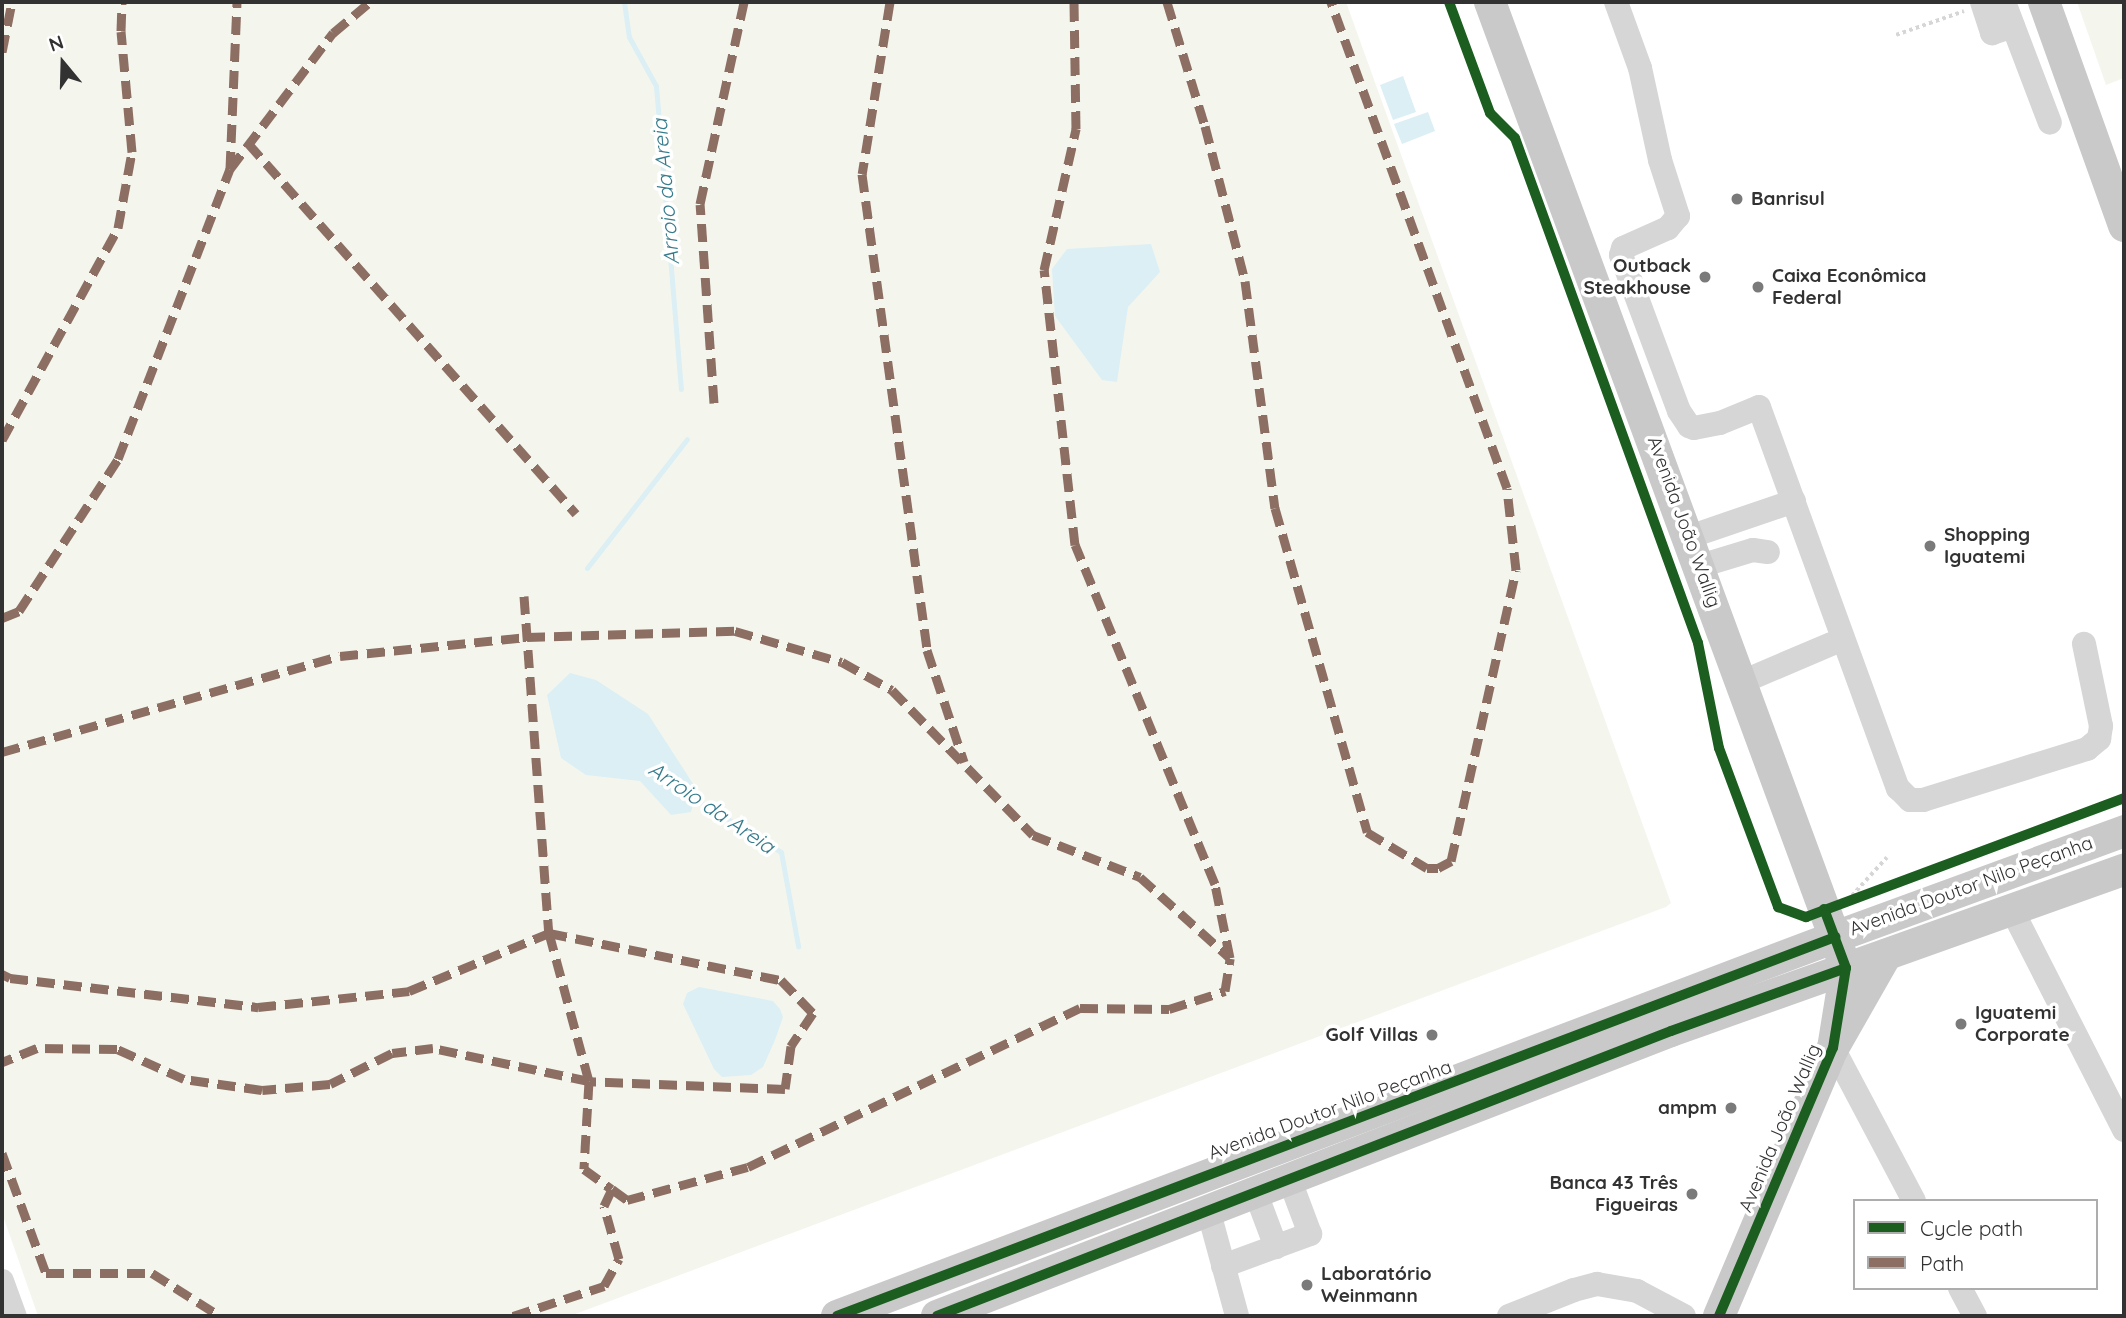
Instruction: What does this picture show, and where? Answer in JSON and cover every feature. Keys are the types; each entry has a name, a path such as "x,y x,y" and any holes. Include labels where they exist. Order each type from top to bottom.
{"main road":[{"name":"Avenida João Wallig","path":"1490,2 1835,937 1835,1034"},
{"path":"2044,2 2124,226"},
{"name":"Avenida Doutor Nilo Peçanha","path":"837,1316 1789,954 2124,831"},
{"name":"Avenida Doutor Nilo Peçanha","path":"937,1316 1671,1031 2124,870"},
{"path":"1789,954 1799,935 1815,884 1925,941"},
{"name":"Avenida João Wallig","path":"1718,1316 1835,1034 1886,955"},
{"path":"1208,1209 1221,1183 1242,1162"}],"street":[{"path":"1616,2 1640,68 1660,160 1678,215 1668,228 1623,248 1621,255 1686,422 1694,428 1706,426 1759,407 1898,788 1910,800 1923,800 2087,749 2098,739 2101,726 2084,644"},
{"path":"1990,2 2050,123"},
{"path":"1689,537 1794,501"},
{"path":"1700,566 1753,550 1768,552"},
{"path":"1742,682 1831,644"},
{"path":"2012,910 2124,1130"},
{"path":"1835,1034 1913,1199"},
{"path":"1223,1266 1310,1234 1289,1178"},
{"path":"1255,1191 1276,1247"},
{"path":"1208,1209 1237,1316"},
{"path":"2,1281 15,1316"},
{"path":"1509,1316 1574,1290 1597,1284 1637,1291 1684,1316"},
{"path":"1961,1290 1975,1316"}],"path":[{"path":"1896,35 1990,2"},
{"path":"1846,902 1887,857"}],"shaded area":[{"path":"2,2 1346,2 1671,903 570,1316 38,1316 2,1213"},
{"path":"2077,2 2124,2 2124,78 2106,85"},
{"path":"1403,76 1416,112 1393,120 1380,85"},
{"path":"1428,112 1435,131 1402,144 1394,124"},
{"path":"1151,244 1160,272 1128,307 1117,382 1102,380 1055,316 1052,269 1067,249"},
{"path":"570,673 596,680 648,714 697,790 691,812 671,815 640,781 586,775 561,758 547,695"},
{"path":"699,987 773,1001 780,1009 783,1017 763,1067 751,1075 722,1077 714,1069 683,1004 687,993"}],"waterway":[{"name":"Arroio da Areia","path":"624,2 629,37 656,86 681,389"},
{"name":"Arroio da Areia","path":"587,568 687,439"},
{"name":"Arroio da Areia","path":"689,795 781,852 798,946"}],"marked path":[{"path":"2,52 12,2"},
{"path":"2,440 118,228 132,152 121,31 122,2"},
{"path":"230,169 237,2"},
{"path":"2,618 19,611 118,459 230,169 333,33 370,2"},
{"path":"714,403 700,204 744,2"},
{"path":"890,2 862,174 927,650 964,762"},
{"path":"513,1316 604,1286 619,1259 604,1206 612,1189 627,1200 748,1167 1080,1008 1169,1009 1225,991 1230,958 1215,884 1075,545 1044,270 1076,129 1074,2"},
{"path":"1167,2 1205,126 1245,281 1275,508 1367,832 1427,868 1438,868 1451,861 1516,570 1507,488 1331,2"},
{"path":"248,143 576,514"},
{"path":"524,596 549,933 589,1081 584,1169 612,1189"},
{"path":"2,752 340,656 527,637 735,631 842,662 892,690 1033,835 1140,877 1230,958"},
{"path":"2,974 10,978 258,1007 409,991 549,933 781,980 813,1013 791,1046 785,1089 589,1081 433,1048 392,1053 330,1084 262,1090 184,1079 117,1049 37,1048 2,1062"},
{"path":"2,1153 46,1273 152,1273 220,1316"}],"cycle path":[{"path":"1449,2 1490,113 1515,138 1698,643 1719,748 1778,907 1806,917 2124,798"},
{"path":"1719,1316 1833,1048 1846,968 1824,909"},
{"path":"837,1316 1835,937"},
{"path":"937,1316 1671,1031 1846,968"}],"place":[{"name":"Banrisul","path":"1737,199"},
{"name":"Outback Steakhouse","path":"1705,277"},
{"name":"Caixa Econômica Federal","path":"1758,287"},
{"name":"Shopping Iguatemi","path":"1930,546"},
{"name":"Iguatemi Corporate","path":"1961,1024"},
{"name":"Golf Villas","path":"1432,1035"},
{"name":"ampm","path":"1731,1108"},
{"name":"Banca 43 Três Figueiras","path":"1692,1194"},
{"name":"Laboratório Weinmann","path":"1307,1285"}]}
